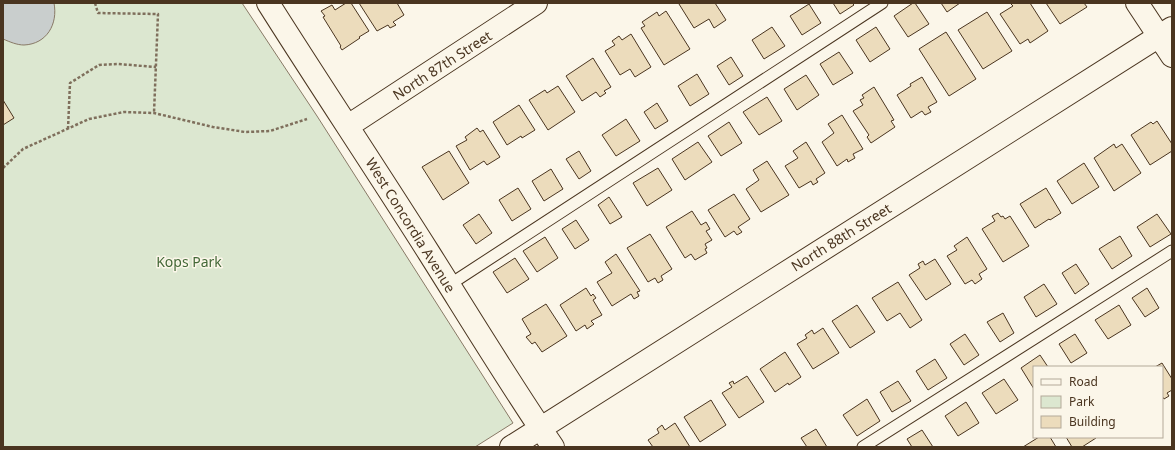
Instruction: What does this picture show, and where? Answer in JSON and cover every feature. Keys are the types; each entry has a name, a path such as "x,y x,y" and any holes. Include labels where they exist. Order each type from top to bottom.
{"street":[{"name":"West Concordia Avenue","path":"268,3 553,447"},
{"name":"North 87th Street","path":"348,126 536,3"},
{"path":"1137,3 1166,32 1172,56"},
{"name":"North 88th Street","path":"511,447 1166,32"}],"lane":[{"path":"449,285 882,3"},
{"path":"863,447 1172,251"}],"path":[{"path":"95,3 98,13 158,14 154,113"},
{"path":"68,129 70,83 99,65 118,64 156,67"},
{"path":"3,168 23,149 89,119 124,112 154,113 213,127 245,132 270,131 306,119"}],"green space":[{"name":"Kops Park","path":"3,3 242,3 317,116 513,423 475,447 3,447"}],"shaded area":[{"path":"3,3 54,3 54,18 49,32 45,37 32,44 24,45 3,39"}],"building":[{"path":"346,3 351,3 369,31 342,50 321,11 332,5 335,10"},
{"path":"359,3 397,3 404,15 393,22 396,25 390,28 388,25 377,31"},
{"path":"715,3 726,20 714,28 709,19 694,28 679,4"},
{"path":"833,3 852,3 854,5 840,14"},
{"path":"915,3 929,24 908,37 894,16"},
{"path":"941,3 960,3 947,12"},
{"path":"1010,3 1030,3 1048,31 1030,43 1028,39 1020,44 1000,14 1013,6"},
{"path":"1046,3 1084,3 1087,7 1060,24"},
{"path":"809,4 821,23 802,35 790,16"},
{"path":"666,11 690,49 664,65 641,28 645,26 642,22 657,12 659,16"},
{"path":"987,12 1012,51 983,69 958,30"},
{"path":"772,27 785,46 764,59 752,40"},
{"path":"876,27 890,49 870,62 856,40"},
{"path":"946,32 976,79 949,96 919,49"},
{"path":"631,34 651,67 635,77 630,69 620,75 605,51 615,45 612,41 619,36 622,40"},
{"path":"839,52 853,73 833,85 820,64"},
{"path":"731,57 743,76 729,85 717,66"},
{"path":"593,58 611,87 604,91 606,93 600,97 596,92 582,101 566,76"},
{"path":"697,74 709,94 690,106 678,86"},
{"path":"806,75 819,95 797,110 784,89"},
{"path":"922,77 937,102 928,107 931,112 925,115 922,111 911,118 897,95 911,86 910,84"},
{"path":"558,86 575,112 548,130 529,100 545,90 547,93"},
{"path":"874,87 894,120 891,121 895,127 871,143 867,137 869,135 853,111 863,105 860,100 864,98 862,95"},
{"path":"767,97 782,121 759,135 743,112"},
{"path":"3,100 14,118 3,125"},
{"path":"657,103 668,121 655,129 644,112"},
{"path":"519,105 535,130 522,138 521,136 507,145 493,122"},
{"path":"842,115 863,149 853,154 855,158 848,162 847,159 837,166 822,142 834,133 828,124"},
{"path":"626,119 640,141 616,156 602,135"},
{"path":"1157,121 1172,144 1172,151 1150,165 1131,135 1151,122 1153,124"},
{"path":"729,122 742,143 721,156 708,136"},
{"path":"477,128 480,132 483,130 500,157 487,165 484,161 470,170 456,146 467,140 465,137"},
{"path":"698,142 712,162 685,180 672,159"},
{"path":"806,142 825,173 816,179 818,182 813,185 811,181 799,188 785,166 798,158 793,151"},
{"path":"1114,144 1116,148 1122,144 1141,173 1114,191 1094,158"},
{"path":"449,151 469,183 443,200 422,167"},
{"path":"579,151 591,171 579,179 566,159"},
{"path":"767,161 789,195 761,212 746,189 759,180 753,170"},
{"path":"1084,163 1099,187 1072,204 1057,181"},
{"path":"658,168 672,190 647,206 633,183"},
{"path":"551,169 563,189 544,201 532,181"},
{"path":"518,188 531,209 512,221 499,200"},
{"path":"1046,188 1061,213 1035,228 1020,204"},
{"path":"734,194 750,219 738,227 742,232 737,235 734,231 725,237 708,210"},
{"path":"609,197 622,217 610,224 598,205"},
{"path":"692,211 701,225 706,222 710,229 706,231 712,240 705,244 707,253 695,260 691,254 685,258 666,227"},
{"path":"998,213 1005,219 1010,216 1029,246 1003,262 982,229 995,221 992,216"},
{"path":"479,214 492,233 476,244 463,225"},
{"path":"1157,214 1171,234 1150,247 1137,227"},
{"path":"576,220 589,240 575,249 562,229"},
{"path":"650,234 672,269 661,276 663,280 658,283 655,278 648,282 627,248"},
{"path":"1120,236 1132,256 1112,269 1099,249"},
{"path":"545,237 558,258 537,272 523,251"},
{"path":"967,237 987,269 979,274 982,279 975,284 972,280 965,284 947,256 957,250 954,246"},
{"path":"616,254 640,291 637,292 639,296 634,299 631,294 612,306 597,282 612,273 605,262"},
{"path":"515,258 529,279 507,293 493,272"},
{"path":"935,259 951,284 926,300 909,275 920,268 918,264 923,261 925,265"},
{"path":"1076,264 1089,284 1075,294 1062,273"},
{"path":"898,282 922,320 910,328 900,313 887,321 872,298"},
{"path":"1044,284 1057,304 1036,317 1024,297"},
{"path":"586,288 591,296 593,294 596,298 593,300 602,315 591,321 594,324 587,329 585,325 576,331 560,305"},
{"path":"1147,288 1159,308 1145,317 1132,298"},
{"path":"546,304 567,336 542,352 535,342 532,344 526,337 531,334 522,319"},
{"path":"857,305 875,332 850,348 832,321"},
{"path":"1119,305 1131,325 1108,339 1095,320"},
{"path":"1003,313 1014,333 1000,342 987,322"},
{"path":"823,328 839,353 813,369 797,344 807,338 805,335 812,330 814,334"},
{"path":"965,334 979,355 964,365 950,344"},
{"path":"1075,334 1087,353 1071,363 1059,344"},
{"path":"785,352 801,377 789,385 788,383 775,392 760,369"},
{"path":"1040,355 1047,366 1033,366 1033,387 1021,368"},
{"path":"935,359 947,378 928,390 916,371"},
{"path":"1162,363 1172,379 1172,390 1167,393 1169,396 1164,399 1163,366 1157,366"},
{"path":"747,376 764,402 739,418 722,393 732,387 729,383 733,381 734,384"},
{"path":"1004,379 1018,400 996,414 982,393"},
{"path":"898,381 911,401 892,412 880,392"},
{"path":"867,399 880,421 857,436 843,415"},
{"path":"711,400 726,425 700,442 684,417"},
{"path":"966,402 979,423 958,436 945,416"},
{"path":"675,423 690,447 653,447 648,440 659,433 657,429 662,425 665,430"},
{"path":"816,429 827,447 807,447 801,438"},
{"path":"922,430 933,447 912,447 907,439"},
{"path":"1037,438 1051,438 1056,447 1023,447"},
{"path":"1067,438 1096,438 1082,447 1072,447"}]}
